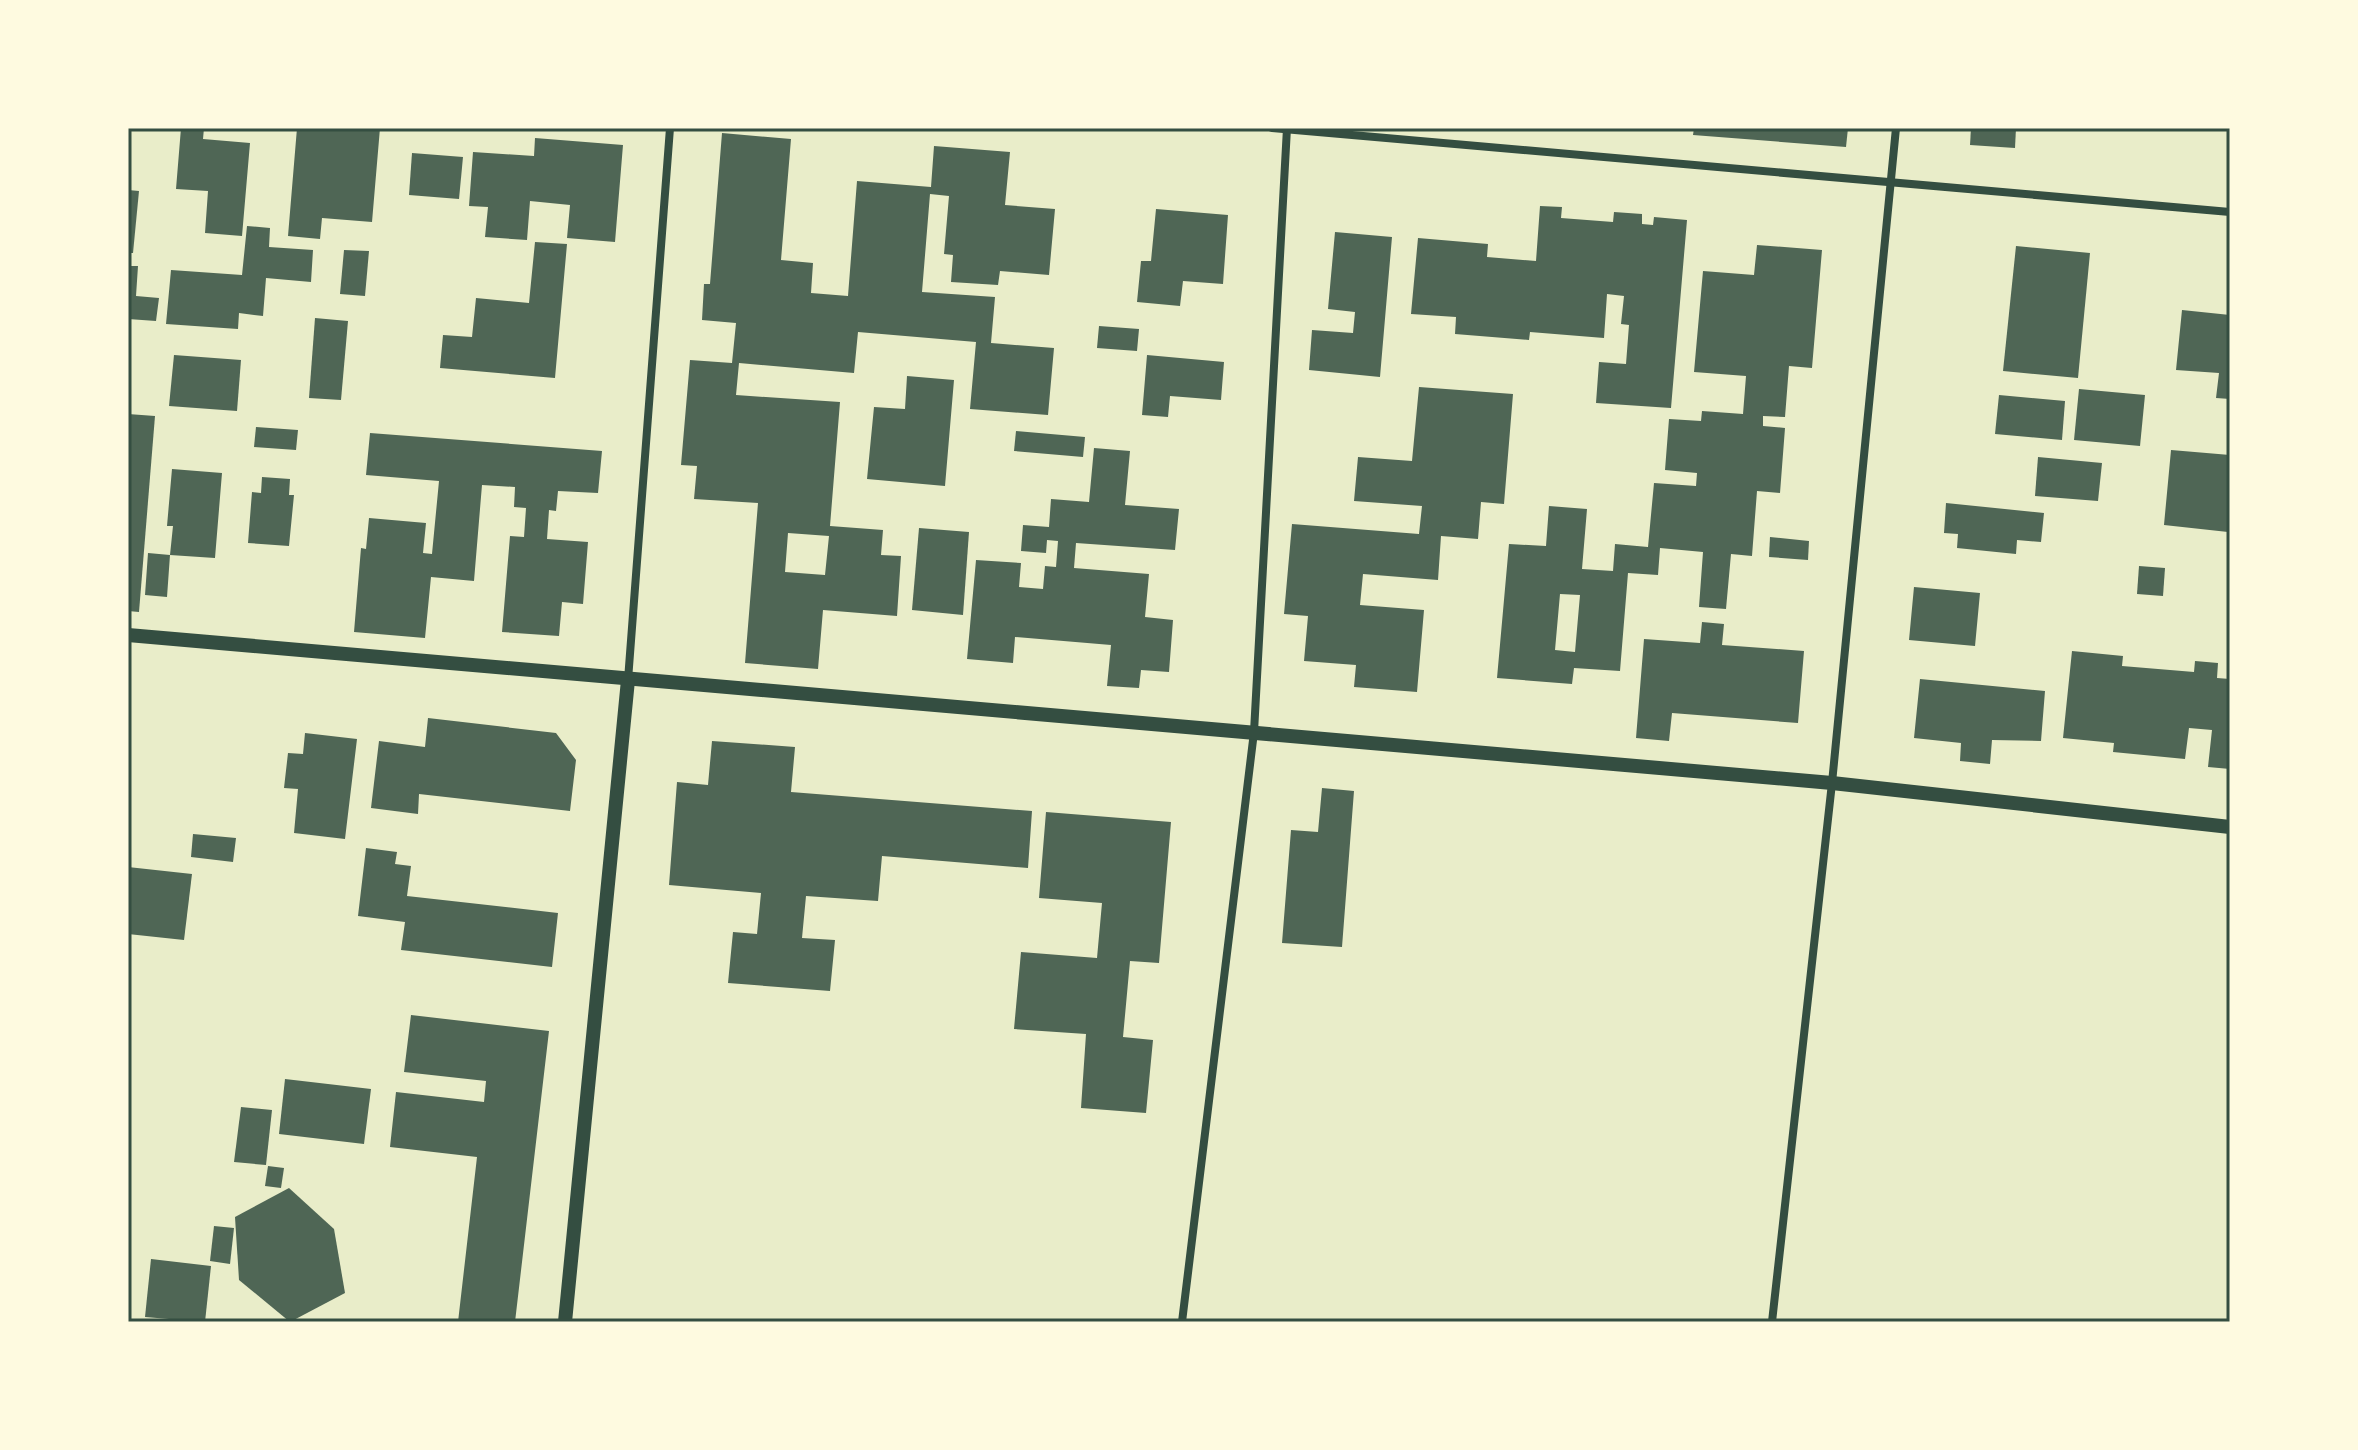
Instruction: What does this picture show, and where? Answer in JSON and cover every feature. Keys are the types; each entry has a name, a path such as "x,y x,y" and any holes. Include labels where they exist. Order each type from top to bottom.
{"street":[{"path":"565,1322 628,680 670,128"},
{"path":"1272,128 2230,212"},
{"path":"1772,1322 1832,783 1896,128"},
{"path":"1182,1322 1254,732 1287,129"},
{"path":"128,635 1832,783 2230,827"}],"building":[{"path":"181,128 204,128 203,139 250,143 242,236 205,233 208,191 176,189"},
{"path":"297,128 380,128 372,222 322,218 320,239 288,236"},
{"path":"1694,128 1848,128 1846,147 1693,135"},
{"path":"1971,128 2016,128 2015,148 1970,145"},
{"path":"722,133 791,139 781,260 813,263 811,293 848,296 857,181 931,187 934,146 1010,152 1005,205 1055,209 1049,275 1000,271 998,285 951,282 953,255 944,254 949,196 930,194 922,292 995,297 991,343 1054,348 1048,415 970,409 976,342 858,332 854,373 739,363 736,395 840,402 830,526 883,530 881,555 901,556 897,616 823,610 818,669 745,663 758,503 694,499 697,466 681,465 690,360 732,363 736,323 702,320 704,284 710,284","holes":["788,533 829,536 825,575 785,572"]},
{"path":"535,138 623,145 615,242 567,238 570,205 530,201 527,240 485,237 488,207 469,206 473,152 534,156"},
{"path":"412,153 463,157 459,199 409,195"},
{"path":"128,190 139,191 133,253 128,253"},
{"path":"1540,206 1562,207 1561,218 1613,222 1614,212 1642,214 1642,224 1653,225 1654,217 1687,220 1671,408 1596,403 1599,362 1626,364 1629,325 1621,324 1624,296 1607,294 1604,338 1530,332 1529,340 1455,334 1456,317 1411,314 1418,238 1488,244 1487,257 1536,261"},
{"path":"1156,209 1228,215 1223,284 1183,281 1180,306 1137,302 1141,261 1151,261"},
{"path":"247,226 270,228 269,247 313,250 311,282 266,278 263,316 239,313 238,329 166,324 171,270 242,275"},
{"path":"1335,232 1392,237 1380,377 1309,370 1312,330 1353,333 1355,312 1328,309"},
{"path":"535,242 567,244 555,378 440,368 443,335 472,337 476,298 529,303"},
{"path":"1757,245 1822,250 1812,368 1789,366 1785,417 1763,416 1763,426 1785,428 1780,493 1757,491 1752,556 1731,554 1726,609 1699,607 1703,552 1660,548 1658,575 1628,573 1620,671 1574,668 1572,684 1497,678 1509,544 1546,546 1549,506 1587,509 1582,569 1613,571 1615,544 1648,547 1654,483 1696,486 1697,473 1665,470 1669,419 1701,421 1702,411 1743,414 1746,376 1694,372 1703,271 1754,275","holes":["1560,594 1580,595 1575,652 1555,650"]},
{"path":"2016,246 2090,253 2078,378 2003,371"},
{"path":"344,250 369,251 365,296 340,294"},
{"path":"128,266 138,266 136,296 159,298 156,321 128,319"},
{"path":"2182,310 2230,315 2230,399 2216,398 2219,373 2176,370"},
{"path":"315,318 348,321 341,400 309,398"},
{"path":"1099,326 1139,329 1137,351 1097,348"},
{"path":"174,355 241,360 237,411 169,406"},
{"path":"1147,355 1224,362 1221,400 1170,396 1168,417 1142,415"},
{"path":"907,376 954,380 945,486 867,479 874,407 905,409"},
{"path":"1419,387 1513,394 1504,504 1481,502 1478,539 1441,536 1438,580 1363,574 1360,605 1424,610 1417,692 1354,687 1356,665 1304,661 1308,616 1284,614 1292,524 1419,534 1422,506 1354,501 1358,457 1412,461"},
{"path":"2079,389 2145,395 2140,446 2074,440"},
{"path":"1999,395 2065,401 2062,440 1995,434"},
{"path":"128,414 155,416 139,612 128,611"},
{"path":"256,427 298,430 296,450 254,447"},
{"path":"1016,431 1085,437 1083,457 1014,451"},
{"path":"370,433 602,451 598,493 558,491 556,511 549,510 547,539 588,542 583,604 562,602 559,636 502,632 510,536 524,537 526,508 514,507 515,487 482,485 474,581 431,577 425,638 354,632 361,548 366,549 369,518 426,523 423,553 432,554 439,481 366,475"},
{"path":"1094,448 1130,451 1125,505 1179,509 1175,550 1076,543 1074,568 1149,574 1145,617 1173,620 1169,672 1141,670 1139,688 1107,686 1111,645 1015,637 1013,663 967,659 976,560 1021,563 1019,587 1043,589 1045,566 1056,567 1058,541 1047,540 1046,553 1021,551 1023,525 1049,527 1051,499 1089,502"},
{"path":"2171,450 2230,455 2228,532 2164,525"},
{"path":"2038,457 2102,463 2098,501 2035,496"},
{"path":"172,469 222,473 215,558 170,555 173,526 167,526"},
{"path":"262,477 290,479 289,495 294,495 289,546 248,543 252,492 261,493"},
{"path":"1946,503 2044,513 2041,542 2017,540 2016,554 1957,548 1958,534 1944,533"},
{"path":"919,528 969,532 963,615 912,610"},
{"path":"1770,537 1809,541 1808,560 1769,557"},
{"path":"148,553 170,555 167,597 145,595"},
{"path":"2139,566 2165,568 2163,596 2137,594"},
{"path":"1914,587 1980,593 1975,646 1909,640"},
{"path":"1702,622 1724,624 1722,645 1804,651 1798,723 1672,713 1669,741 1636,738 1644,639 1700,643"},
{"path":"2072,651 2123,656 2122,666 2194,672 2195,661 2218,663 2217,678 2230,679 2230,769 2208,767 2212,730 2189,728 2185,759 2113,752 2114,743 2063,738"},
{"path":"1920,679 2045,691 2041,741 1992,740 1990,764 1960,761 1961,743 1914,738"},
{"path":"428,718 556,733 576,760 570,811 419,794 418,814 371,808 379,741 425,747"},
{"path":"305,733 357,739 345,839 294,833 298,789 284,788 288,753 303,754"},
{"path":"712,741 795,747 791,792 1032,811 1028,868 882,856 878,901 806,896 802,938 835,940 830,991 728,983 733,932 757,934 761,893 669,885 677,782 708,785"},
{"path":"1322,788 1354,791 1342,947 1282,943 1291,830 1318,832"},
{"path":"1046,812 1171,822 1159,963 1130,961 1123,1037 1153,1040 1146,1113 1081,1108 1086,1034 1014,1029 1021,952 1097,958 1102,903 1039,898"},
{"path":"193,834 236,838 233,862 191,857"},
{"path":"366,848 397,852 395,864 411,866 407,896 558,913 552,967 401,950 405,922 358,916"},
{"path":"128,867 192,874 184,940 128,934"},
{"path":"411,1015 549,1031 515,1322 458,1322 477,1157 390,1147 396,1092 484,1102 486,1081 404,1072"},
{"path":"285,1079 371,1089 364,1144 279,1134"},
{"path":"241,1107 272,1110 266,1165 234,1162"},
{"path":"268,1166 284,1168 281,1188 265,1186"},
{"path":"289,1188 334,1229 345,1293 290,1322 239,1280 235,1217"},
{"path":"214,1226 234,1228 230,1264 210,1261"},
{"path":"151,1259 211,1266 205,1322 145,1317"}]}
